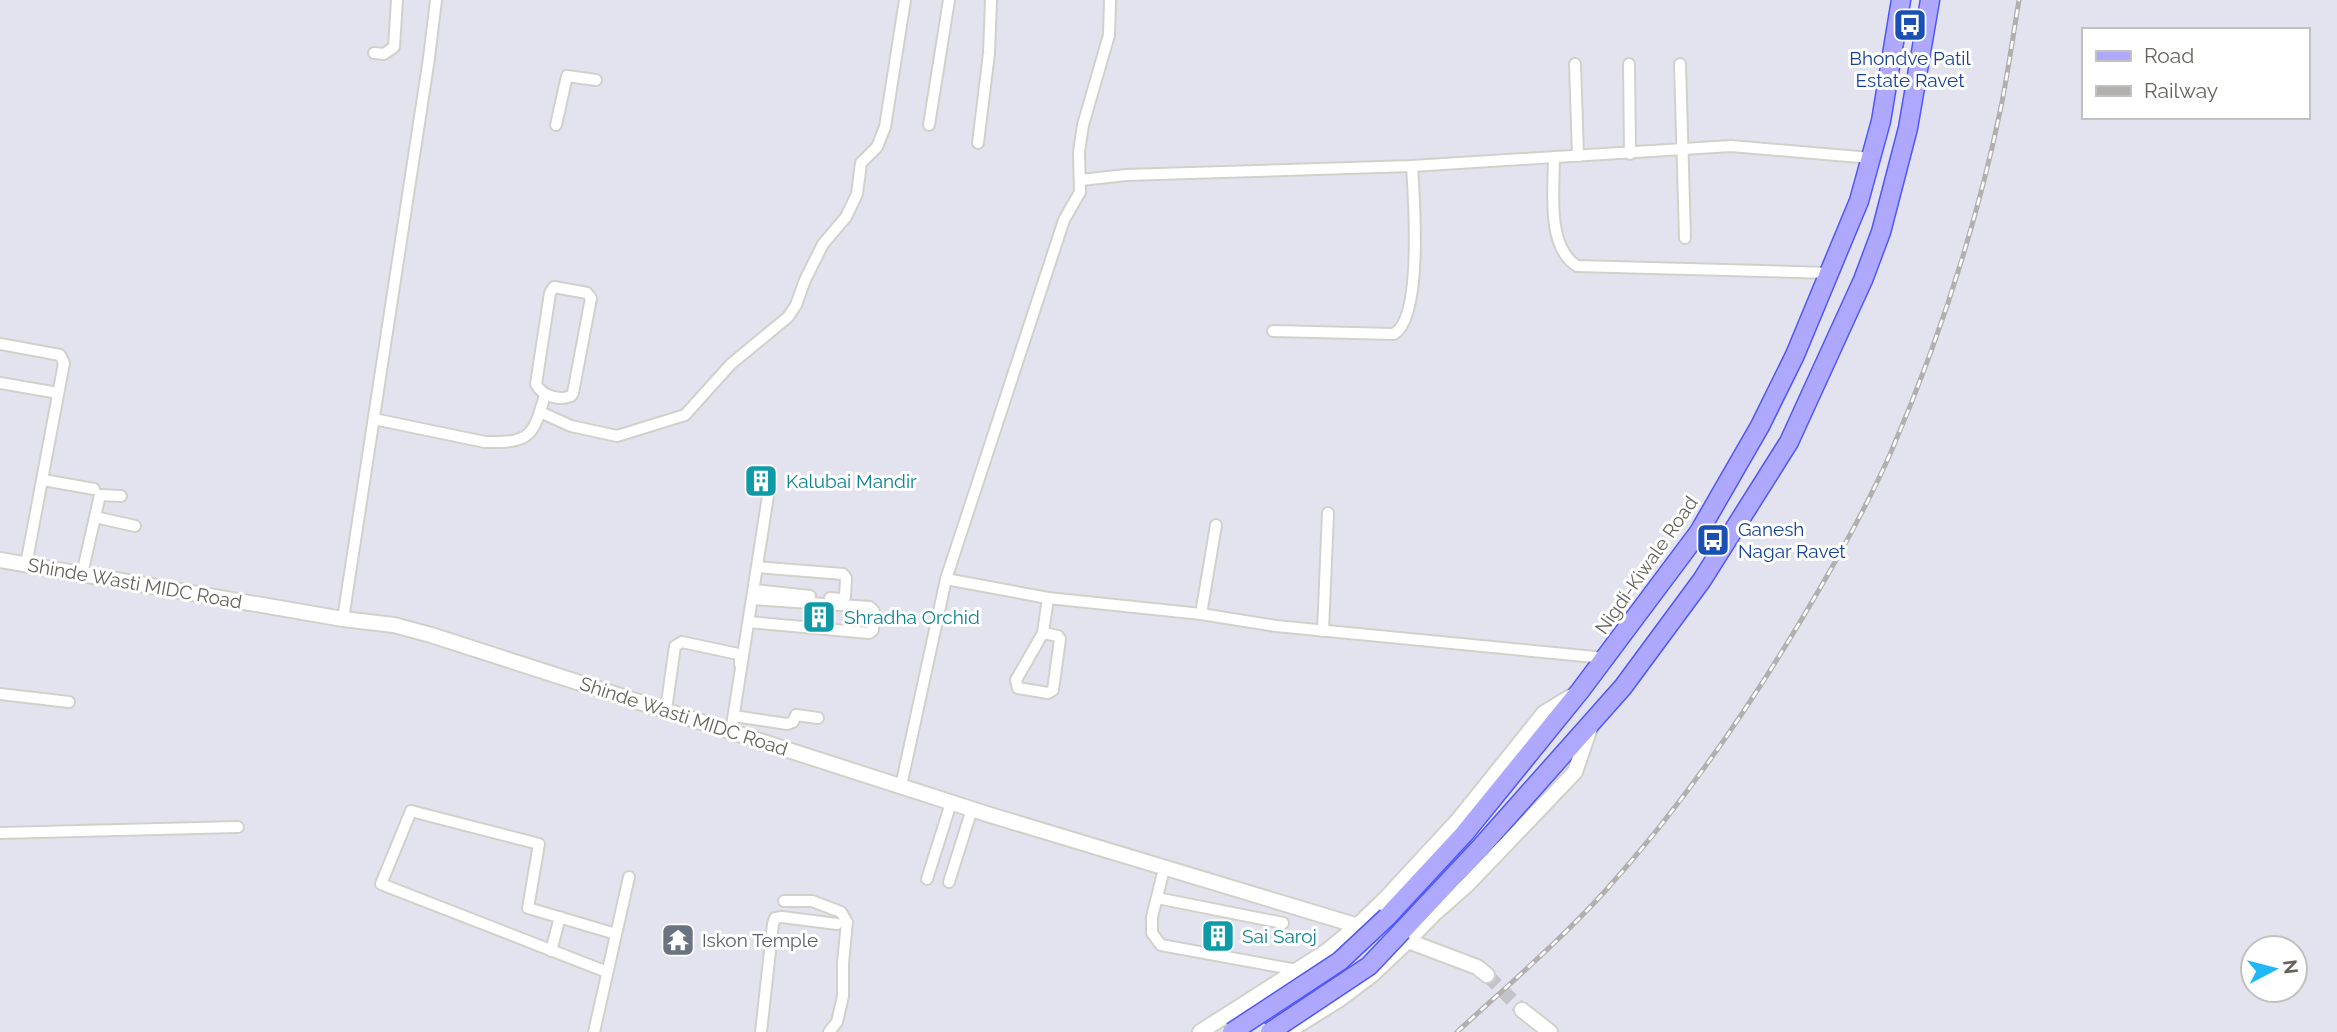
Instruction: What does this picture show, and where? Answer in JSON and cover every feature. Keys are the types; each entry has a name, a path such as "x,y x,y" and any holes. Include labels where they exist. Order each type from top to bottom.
{"main road":[{"name":"Nigdi-Kiwale Road","path":"1232,1032 1340,961 1387,917 1464,834 1580,691 1699,532 1760,426 1795,355 1859,201 1881,121 1901,0"},
{"path":"1270,1032 1369,966 1479,849 1623,687 1702,580 1789,442 1863,280 1881,232 1908,128 1930,0"}],"street":[{"path":"374,53 384,54 394,47 397,0"},
{"path":"344,619 436,0"},
{"path":"540,412 571,426 617,436 685,415 731,364 788,317 823,244 846,217 857,194 861,163 877,147 885,127 905,0"},
{"path":"929,125 949,0"},
{"path":"978,143 989,53 991,0"},
{"path":"901,786 946,579 1065,220 1080,192 1079,152 1083,125 1109,34 1110,0"},
{"path":"1576,64 1578,156"},
{"path":"1629,64 1630,153"},
{"path":"1680,64 1685,238"},
{"path":"556,125 567,76 596,80"},
{"path":"1081,180 1126,175 1412,166 1731,146 1871,158"},
{"path":"1554,157 1556,234 1570,262 1577,266 1830,273"},
{"path":"1273,331 1394,334 1399,331 1409,304 1412,282 1415,235 1412,166"},
{"path":"557,287 587,293 590,295 590,302 573,393 564,398 545,395 538,388 536,379 551,290 557,287"},
{"path":"0,344 60,355 64,363 26,565"},
{"path":"0,383 59,391"},
{"path":"374,419 485,442 502,443 528,435 534,430 545,395"},
{"path":"43,480 94,489"},
{"path":"82,574 100,495 121,496"},
{"path":"729,731 734,716 768,496"},
{"path":"1323,631 1328,513"},
{"path":"95,517 135,526"},
{"path":"1201,614 1216,525"},
{"name":"Shinde Wasti MIDC Road","path":"0,560 344,619 394,625 431,635 972,810 1408,941 1477,967 1487,975"},
{"path":"753,595 845,597 846,578 843,574 757,567"},
{"path":"765,624 772,568"},
{"path":"946,579 1048,598 1201,614 1323,631 1605,658"},
{"path":"749,622 869,633 873,630 874,611 870,607 768,596"},
{"path":"1043,633 1058,636 1060,640 1054,687 1048,693 1018,688 1016,682 1043,633 1048,598"},
{"path":"666,710 675,646 682,642 738,654 741,659 729,731"},
{"path":"1200,1032 1326,951 1356,927 1460,819 1544,713 1580,691"},
{"path":"0,694 69,702"},
{"path":"734,716 787,724 793,722 796,715 818,718"},
{"path":"1287,1032 1340,999 1372,975 1468,884 1575,772 1593,718"},
{"path":"927,879 951,803"},
{"path":"949,882 972,810"},
{"path":"607,972 381,884 411,811 539,844 528,908 616,934"},
{"path":"946,818 967,824"},
{"path":"0,833 238,827"},
{"path":"1164,869 1152,933 1161,945 1297,970"},
{"path":"594,1032 629,877"},
{"path":"1157,898 1283,923"},
{"path":"784,901 813,901 841,912 847,922 843,996 837,1021 830,1032"},
{"path":"551,951 560,917"},
{"path":"761,1032 775,918 837,924"},
{"path":"1522,1010 1545,1031"}],"tunnel":[{"path":"1487,975 1522,1010"}],"railway":[{"path":"1457,1032 1570,927 1660,827 1756,692 1848,538 1881,474 1908,411 1955,282 1980,195 2004,94 2019,0"}],"place":[{"name":"Bhondve Patil Estate Ravet","path":"1910,25"},
{"name":"Kalubai Mandir","path":"761,481"},
{"name":"Ganesh Nagar Ravet","path":"1713,540"},
{"name":"Shradha Orchid","path":"819,617"},
{"name":"Sai Saroj","path":"1218,936"},
{"name":"Iskon Temple","path":"678,940"}]}
